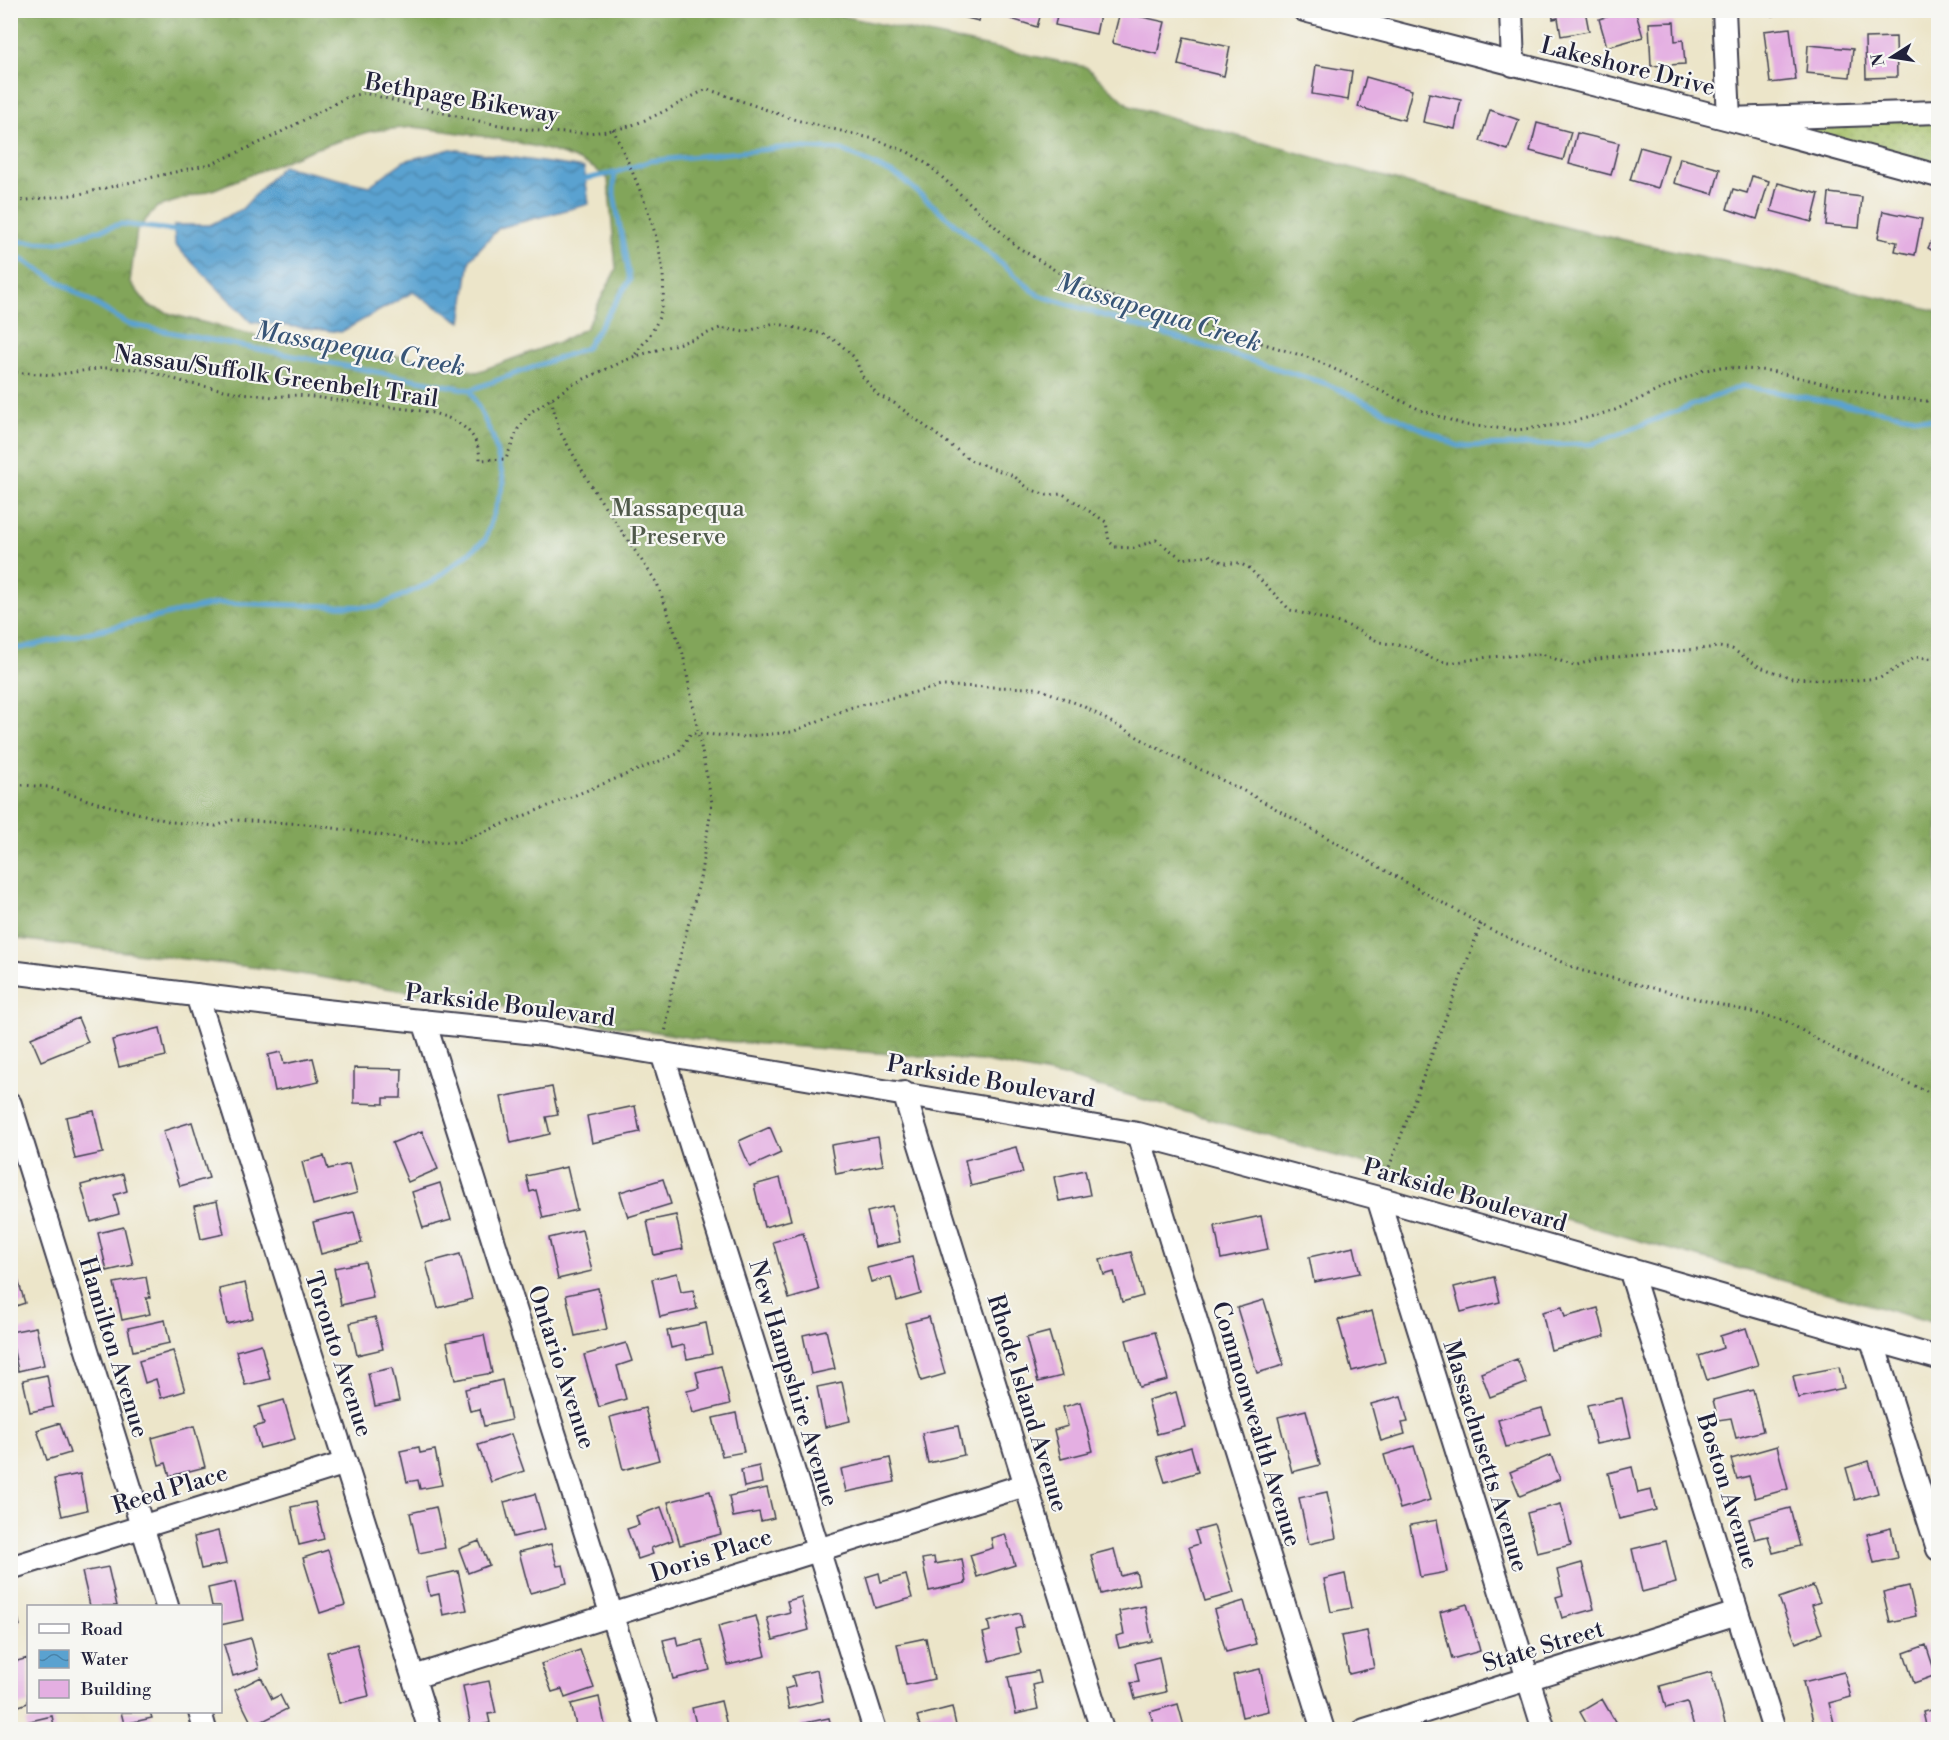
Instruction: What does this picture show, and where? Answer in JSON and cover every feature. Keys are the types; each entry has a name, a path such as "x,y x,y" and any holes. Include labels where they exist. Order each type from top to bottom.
{"street":[{"name":"Lakeshore Drive","path":"1304,10 1729,119 1938,176"},
{"path":"1510,10 1513,65"},
{"path":"1724,10 1729,119 1938,112"},
{"name":"Parkside Boulevard","path":"10,972 545,1034 1138,1134 1378,1198 1938,1358"},
{"name":"Toronto Avenue","path":"197,995 430,1730"},
{"name":"Ontario Avenue","path":"424,1021 648,1730"},
{"name":"New Hampshire Avenue","path":"662,1053 875,1730"},
{"name":"Rhode Island Avenue","path":"904,1093 1102,1730"},
{"name":"Hamilton Avenue","path":"10,1104 167,1605"},
{"name":"Commonwealth Avenue","path":"1138,1134 1323,1730"},
{"name":"Massachusetts Avenue","path":"1378,1198 1544,1730"},
{"name":"Boston Avenue","path":"1630,1269 1774,1730"},
{"path":"1872,1340 1938,1549"},
{"name":"Reed Place","path":"10,1568 346,1463"},
{"name":"Doris Place","path":"414,1677 1026,1485"},
{"name":"State Street","path":"1365,1730 1737,1613"},
{"path":"200,1713 205,1730"}],"path":[{"name":"Bethpage Bikeway","path":"10,202 80,194 214,163 268,139 347,97 364,93 498,123 563,133 585,133 629,126 707,88 796,120 874,139 908,152 930,166 1016,246 1074,282 1122,300 1313,359 1423,411 1465,425 1517,430 1565,424 1615,410 1701,371 1721,367 1771,371 1883,397 1938,402"},
{"path":"613,129 639,184 657,239 664,291 656,325 633,357"},
{"name":"Nassau/Suffolk Greenbelt Trail","path":"10,372 53,375 104,368 142,369 235,392 273,397 297,395 443,414 462,424 473,436 480,448 480,460 506,459 518,429 531,412 573,384 633,357 694,339 720,327 745,332 774,323 823,334 855,358 862,376 878,395 894,403 972,461 1014,476 1029,489 1047,495 1063,494 1073,499 1106,522 1109,541 1115,547 1134,548 1156,540 1183,559 1209,555 1224,563 1239,563 1249,568 1290,610 1347,625 1379,642 1419,650 1435,660 1450,663 1488,657 1542,654 1574,666 1597,659 1719,647 1732,649 1760,667 1792,678 1845,681 1880,678 1916,657 1938,659"},
{"path":"551,399 559,430 587,479 657,583 683,654 712,803 700,879 672,988 662,1053"},
{"path":"10,784 48,787 94,802 172,822 216,826 233,820 297,824 424,842 459,842 644,770 677,754 692,733 741,737 792,732 849,708 941,686 1037,688 1081,705 1157,748 1248,793 1481,924 1579,970 1784,1020 1846,1056 1938,1096"},
{"path":"1378,1198 1481,924"}],"green space":[{"name":"Massapequa Preserve","path":"11,10 818,11 1086,67 1130,106 1572,229 1770,271 1938,311 1938,1324 1329,1154 1070,1078 981,1061 698,1039 276,970 11,938","holes":["414,127 488,137 545,149 571,157 592,167 608,179 616,269 586,328 561,341 477,372 438,362 258,336 174,315 149,306 130,282 137,230 157,207 215,189 314,149 372,131"]},
{"path":"1938,111 1938,176 1729,119"}],"water":[{"path":"451,149 584,168 589,204 499,228 470,259 461,322 413,292 341,332 251,322 175,245 174,225 210,225 242,209 282,166 369,186 404,161"}],"building":[{"path":"935,10 981,10 979,21"},
{"path":"996,10 1042,10 1037,27 995,14"},
{"path":"1058,10 1101,10 1096,34 1055,25"},
{"path":"1552,10 1585,10 1589,31 1561,36 1558,18 1553,19"},
{"path":"1635,10 1643,37 1607,47 1599,19"},
{"path":"1770,10 1794,10 1794,12 1772,16"},
{"path":"1120,12 1165,22 1157,54 1112,43"},
{"path":"1674,22 1675,41 1683,40 1685,64 1651,66 1649,23"},
{"path":"1790,28 1796,80 1770,83 1764,31"},
{"path":"1184,37 1230,47 1224,76 1178,65"},
{"path":"1896,37 1897,77 1866,78 1865,38"},
{"path":"1808,45 1853,49 1850,77 1806,73"},
{"path":"1316,65 1352,71 1348,100 1312,94"},
{"path":"1366,77 1412,90 1404,120 1358,107"},
{"path":"1429,93 1461,100 1455,129 1423,122"},
{"path":"1490,110 1519,120 1508,150 1480,141"},
{"path":"1537,123 1571,132 1563,160 1530,151"},
{"path":"1577,133 1619,143 1611,175 1569,164"},
{"path":"1640,147 1668,155 1658,188 1630,180"},
{"path":"1680,158 1720,169 1713,194 1674,183"},
{"path":"1752,176 1769,181 1757,219 1727,209 1733,189 1747,193"},
{"path":"1778,183 1819,194 1812,222 1771,211"},
{"path":"1829,193 1862,197 1859,228 1826,225"},
{"path":"1883,211 1922,219 1915,255 1895,251 1897,242 1878,238"},
{"path":"1938,229 1938,254 1928,248"},
{"path":"78,1018 88,1042 41,1061 31,1038"},
{"path":"160,1028 166,1056 119,1067 112,1040"},
{"path":"281,1052 284,1064 313,1058 319,1082 275,1091 268,1055"},
{"path":"354,1068 402,1069 401,1098 384,1098 384,1104 354,1103"},
{"path":"552,1087 558,1115 546,1117 550,1134 511,1143 501,1097"},
{"path":"635,1106 640,1132 592,1143 587,1116"},
{"path":"94,1111 103,1153 75,1159 66,1117"},
{"path":"192,1122 209,1178 180,1186 163,1131"},
{"path":"770,1127 781,1153 750,1167 739,1141"},
{"path":"422,1131 438,1169 408,1182 392,1143"},
{"path":"878,1137 883,1165 836,1174 831,1145"},
{"path":"1016,1147 1023,1173 971,1186 965,1160"},
{"path":"324,1156 328,1169 349,1164 357,1193 313,1205 302,1162"},
{"path":"567,1167 577,1210 543,1218 536,1190 530,1192 526,1176"},
{"path":"1085,1170 1090,1195 1059,1201 1054,1177"},
{"path":"123,1174 127,1191 114,1195 119,1214 91,1222 81,1185"},
{"path":"780,1178 791,1220 764,1227 754,1185"},
{"path":"663,1179 671,1204 628,1217 620,1192"},
{"path":"440,1183 451,1220 423,1228 412,1192"},
{"path":"217,1201 224,1234 201,1239 194,1206"},
{"path":"892,1206 900,1242 875,1247 867,1212"},
{"path":"354,1212 362,1243 321,1254 313,1222"},
{"path":"676,1215 683,1249 654,1255 647,1221"},
{"path":"1261,1216 1268,1249 1221,1259 1215,1226"},
{"path":"124,1227 133,1265 107,1271 98,1233"},
{"path":"582,1230 592,1271 558,1279 549,1238"},
{"path":"803,1233 819,1290 789,1299 773,1242"},
{"path":"1354,1247 1360,1273 1314,1282 1309,1257"},
{"path":"1131,1252 1143,1296 1122,1302 1114,1272 1104,1275 1100,1260"},
{"path":"460,1254 472,1299 438,1308 426,1263"},
{"path":"912,1257 921,1294 897,1301 891,1277 871,1282 867,1268"},
{"path":"365,1262 373,1298 341,1305 334,1268"},
{"path":"13,1263 25,1303 10,1308 10,1264"},
{"path":"677,1273 681,1292 693,1290 697,1309 660,1317 652,1279"},
{"path":"146,1277 150,1298 146,1298 150,1314 122,1320 114,1283"},
{"path":"1494,1277 1500,1302 1461,1312 1454,1287"},
{"path":"245,1283 253,1318 227,1324 219,1289"},
{"path":"598,1288 607,1329 575,1336 566,1295"},
{"path":"1264,1300 1284,1365 1257,1373 1237,1308"},
{"path":"1562,1307 1565,1317 1598,1308 1605,1336 1551,1350 1542,1312"},
{"path":"1372,1311 1385,1362 1352,1371 1338,1320"},
{"path":"375,1317 383,1349 357,1355 350,1323"},
{"path":"929,1317 945,1374 921,1381 905,1323"},
{"path":"165,1320 170,1343 133,1351 128,1328"},
{"path":"706,1323 712,1354 687,1359 684,1345 671,1348 667,1331"},
{"path":"36,1327 44,1365 18,1371 10,1332"},
{"path":"1746,1328 1758,1365 1707,1380 1699,1356 1723,1348 1720,1336"},
{"path":"826,1330 835,1369 811,1374 803,1335"},
{"path":"1049,1332 1062,1376 1038,1382 1026,1338"},
{"path":"1155,1332 1168,1380 1139,1387 1126,1340"},
{"path":"484,1335 492,1373 455,1380 447,1342"},
{"path":"626,1343 632,1361 617,1366 626,1399 599,1407 584,1355"},
{"path":"261,1344 270,1379 245,1385 236,1351"},
{"path":"173,1351 185,1391 161,1398 156,1379 145,1383 139,1361"},
{"path":"1517,1359 1527,1383 1490,1397 1481,1373"},
{"path":"721,1366 730,1404 693,1413 687,1391 700,1388 696,1372"},
{"path":"1839,1367 1844,1388 1798,1398 1793,1376"},
{"path":"392,1368 399,1401 375,1406 368,1373"},
{"path":"47,1375 53,1407 30,1412 23,1380"},
{"path":"502,1380 511,1420 484,1426 480,1409 470,1411 465,1389"},
{"path":"842,1382 850,1421 825,1427 817,1387"},
{"path":"1753,1390 1763,1431 1736,1438 1731,1418 1718,1420 1713,1400"},
{"path":"1176,1392 1185,1427 1157,1434 1148,1400"},
{"path":"1401,1396 1408,1422 1402,1423 1405,1434 1381,1441 1371,1404"},
{"path":"1622,1398 1631,1437 1596,1444 1587,1405"},
{"path":"284,1400 295,1439 260,1448 254,1427 264,1424 259,1407"},
{"path":"1080,1402 1093,1451 1061,1459 1054,1430 1068,1426 1063,1407"},
{"path":"645,1408 659,1460 623,1470 610,1417"},
{"path":"1542,1408 1550,1435 1506,1447 1498,1420"},
{"path":"1306,1410 1320,1465 1292,1472 1278,1417"},
{"path":"736,1413 744,1452 722,1456 713,1418"},
{"path":"60,1423 70,1453 47,1460 37,1430"},
{"path":"194,1426 205,1467 170,1476 166,1463 159,1465 152,1438"},
{"path":"958,1426 964,1455 928,1463 922,1433"},
{"path":"511,1434 524,1471 491,1482 478,1445"},
{"path":"1414,1446 1430,1500 1400,1509 1384,1455"},
{"path":"1777,1446 1788,1489 1755,1498 1749,1476 1737,1479 1731,1459"},
{"path":"419,1447 420,1453 435,1450 442,1485 420,1489 418,1480 407,1482 400,1451"},
{"path":"1191,1447 1198,1472 1165,1482 1157,1457"},
{"path":"1551,1455 1560,1479 1520,1496 1510,1472"},
{"path":"890,1458 895,1482 846,1492 841,1469"},
{"path":"1869,1461 1878,1493 1855,1500 1846,1468"},
{"path":"759,1466 762,1483 744,1487 741,1470"},
{"path":"1632,1467 1638,1493 1651,1490 1656,1510 1619,1519 1608,1473"},
{"path":"80,1474 87,1510 62,1516 54,1479"},
{"path":"767,1488 774,1518 761,1521 759,1512 733,1517 729,1496"},
{"path":"710,1491 721,1534 680,1545 668,1502"},
{"path":"1327,1492 1336,1538 1309,1544 1299,1498"},
{"path":"535,1494 545,1529 513,1537 504,1502"},
{"path":"315,1502 324,1539 299,1545 291,1507"},
{"path":"1561,1504 1571,1545 1537,1553 1527,1513"},
{"path":"436,1507 445,1548 419,1553 410,1513"},
{"path":"661,1507 673,1540 651,1548 653,1554 638,1559 627,1529 639,1525 636,1516"},
{"path":"1790,1508 1800,1546 1773,1553 1768,1536 1755,1539 1749,1519"},
{"path":"1437,1520 1447,1572 1420,1577 1410,1525"},
{"path":"1214,1526 1234,1593 1205,1601 1189,1547 1199,1544 1195,1531"},
{"path":"1891,1528 1897,1558 1874,1563 1867,1534"},
{"path":"218,1531 226,1564 201,1569 194,1537"},
{"path":"1005,1534 1015,1565 977,1577 970,1555 993,1548 991,1538"},
{"path":"479,1541 489,1565 468,1573 459,1549"},
{"path":"1666,1541 1676,1583 1642,1592 1632,1549"},
{"path":"551,1544 557,1566 563,1565 567,1583 530,1593 519,1552"},
{"path":"1114,1549 1121,1576 1136,1572 1139,1584 1101,1594 1091,1555"},
{"path":"328,1550 345,1605 320,1613 303,1558"},
{"path":"934,1557 935,1564 962,1559 966,1583 929,1591 922,1559"},
{"path":"1582,1563 1594,1609 1562,1618 1556,1597 1563,1595 1557,1570"},
{"path":"108,1567 117,1605 90,1605 82,1572"},
{"path":"458,1571 467,1610 443,1615 439,1594 430,1596 426,1578"},
{"path":"879,1573 881,1582 906,1575 912,1598 875,1608 866,1577"},
{"path":"1345,1574 1352,1608 1331,1612 1324,1579"},
{"path":"235,1582 243,1620 222,1625 222,1605 212,1605 208,1588"},
{"path":"1813,1586 1820,1602 1812,1605 1822,1633 1796,1643 1779,1598"},
{"path":"1909,1586 1916,1616 1890,1622 1883,1592"},
{"path":"13,1595 20,1626 10,1628 10,1596"},
{"path":"801,1597 809,1630 773,1640 767,1618 790,1612 787,1601"},
{"path":"1244,1601 1256,1644 1226,1652 1214,1610"},
{"path":"1467,1604 1480,1651 1452,1659 1440,1612"},
{"path":"1145,1606 1152,1641 1119,1648 1116,1636 1124,1634 1119,1611"},
{"path":"1020,1613 1023,1627 1015,1629 1021,1653 990,1661 983,1633 990,1631 988,1622"},
{"path":"756,1616 766,1656 728,1665 718,1626"},
{"path":"1367,1631 1374,1668 1349,1674 1341,1636"},
{"path":"676,1637 678,1646 702,1640 710,1670 673,1679 663,1640"},
{"path":"251,1638 259,1668 233,1676 224,1645"},
{"path":"926,1638 934,1679 906,1685 897,1644"},
{"path":"357,1644 369,1696 339,1703 327,1652"},
{"path":"1926,1645 1936,1675 1914,1683 1904,1653"},
{"path":"580,1650 594,1688 565,1698 562,1689 552,1692 541,1664"},
{"path":"1159,1657 1166,1692 1135,1699 1131,1683 1139,1682 1135,1663"},
{"path":"27,1658 27,1703 16,1707 10,1688 10,1663"},
{"path":"1260,1669 1269,1711 1242,1717 1233,1675"},
{"path":"817,1670 823,1701 789,1709 785,1689 795,1686 792,1676"},
{"path":"1038,1671 1041,1683 1033,1685 1038,1709 1016,1714 1008,1677"},
{"path":"1711,1672 1727,1730 1695,1730 1687,1702 1666,1708 1660,1686"},
{"path":"1844,1672 1851,1697 1829,1703 1834,1723 1815,1728 1803,1682"},
{"path":"261,1677 272,1699 280,1695 287,1709 253,1726 235,1690"},
{"path":"489,1681 496,1713 488,1714 490,1723 471,1727 463,1686"},
{"path":"599,1697 606,1730 577,1730 571,1704"},
{"path":"1602,1699 1620,1730 1590,1730 1580,1712"},
{"path":"721,1701 728,1730 697,1728 692,1708"},
{"path":"1178,1704 1185,1730 1155,1730 1150,1712"},
{"path":"952,1707 957,1730 921,1730 917,1716"},
{"path":"1938,1708 1938,1730 1927,1730 1923,1712"},
{"path":"121,1713 150,1713 152,1718 124,1724"},
{"path":"52,1716 55,1730 27,1730 26,1722"},
{"path":"829,1718 832,1730 802,1730 800,1724"}],"waterway":[{"name":"Massapequa Creek","path":"10,252 128,324 470,390 586,348 630,280 614,195 614,173 650,161 789,147 842,150 900,177 1038,295 1327,384 1458,446 1592,444 1742,386 1938,421"},
{"path":"580,180 614,173"},
{"path":"10,241 55,243 121,224 180,231"},
{"path":"10,648 21,648 218,603 377,607 432,582 485,540 504,482 493,437 470,390"}]}
